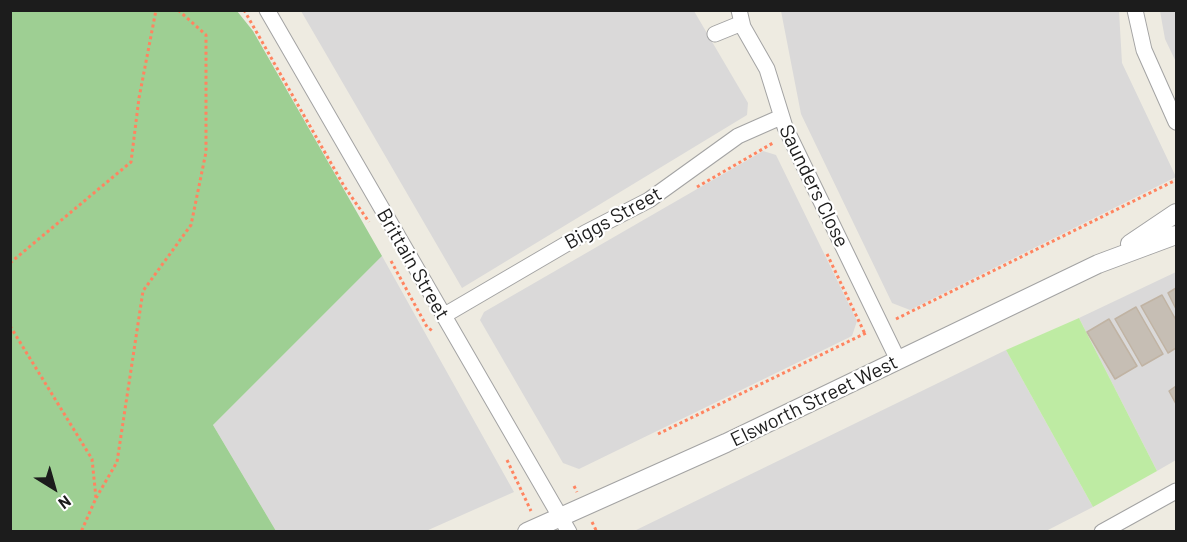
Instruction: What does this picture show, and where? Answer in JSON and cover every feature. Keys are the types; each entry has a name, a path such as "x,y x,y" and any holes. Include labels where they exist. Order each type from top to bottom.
{"street":[{"name":"Brittain Street","path":"267,10 442,316 565,524"},
{"path":"1135,10 1144,51 1176,122"},
{"path":"715,34 740,17"},
{"name":"Saunders Close","path":"740,17 763,60 780,117 898,360"},
{"name":"Biggs Street","path":"442,316 585,233 649,200 732,140 759,125 780,117"},
{"name":"Elsworth Street West","path":"1098,264 1176,213"},
{"name":"Elsworth Street West","path":"527,531 565,524 691,459 1098,264 1176,235"},
{"path":"1102,531 1176,491"}],"path":[{"path":"10,263 131,162 139,98 156,10"},
{"path":"81,531 96,498 117,462 142,291 191,225 206,152 206,34 178,10"},
{"path":"244,10 344,186 372,226"},
{"path":"658,434 1176,180"},
{"path":"388,255 427,327"},
{"path":"10,326 92,459 96,498"}],"shaded area":[{"path":"301,11 694,11 748,103 747,115 462,288"},
{"path":"781,11 1119,11 1122,63 1176,177 910,310 892,303 801,114"},
{"path":"1160,11 1176,11 1176,62 1165,39"},
{"path":"763,151 776,155 857,321 852,336 579,469 563,463 480,320 484,312"},
{"path":"382,256 514,492 426,531 276,531 213,425"},
{"path":"1176,272 1176,460 1157,471 1079,318"},
{"path":"1006,350 1093,507 1046,531 632,532"}],"green space":[{"path":"10,11 237,11 253,31 382,256 213,425 276,531 11,531"},
{"path":"1079,318 1157,471 1093,507 1006,350"}],"building":[{"path":"1176,288 1176,309 1168,293"},
{"path":"1162,295 1176,320 1176,348 1168,353 1141,306"},
{"path":"1136,307 1163,354 1142,366 1115,319"},
{"path":"1109,319 1137,366 1115,379 1087,332"},
{"path":"1176,386 1176,404 1169,391"}]}
